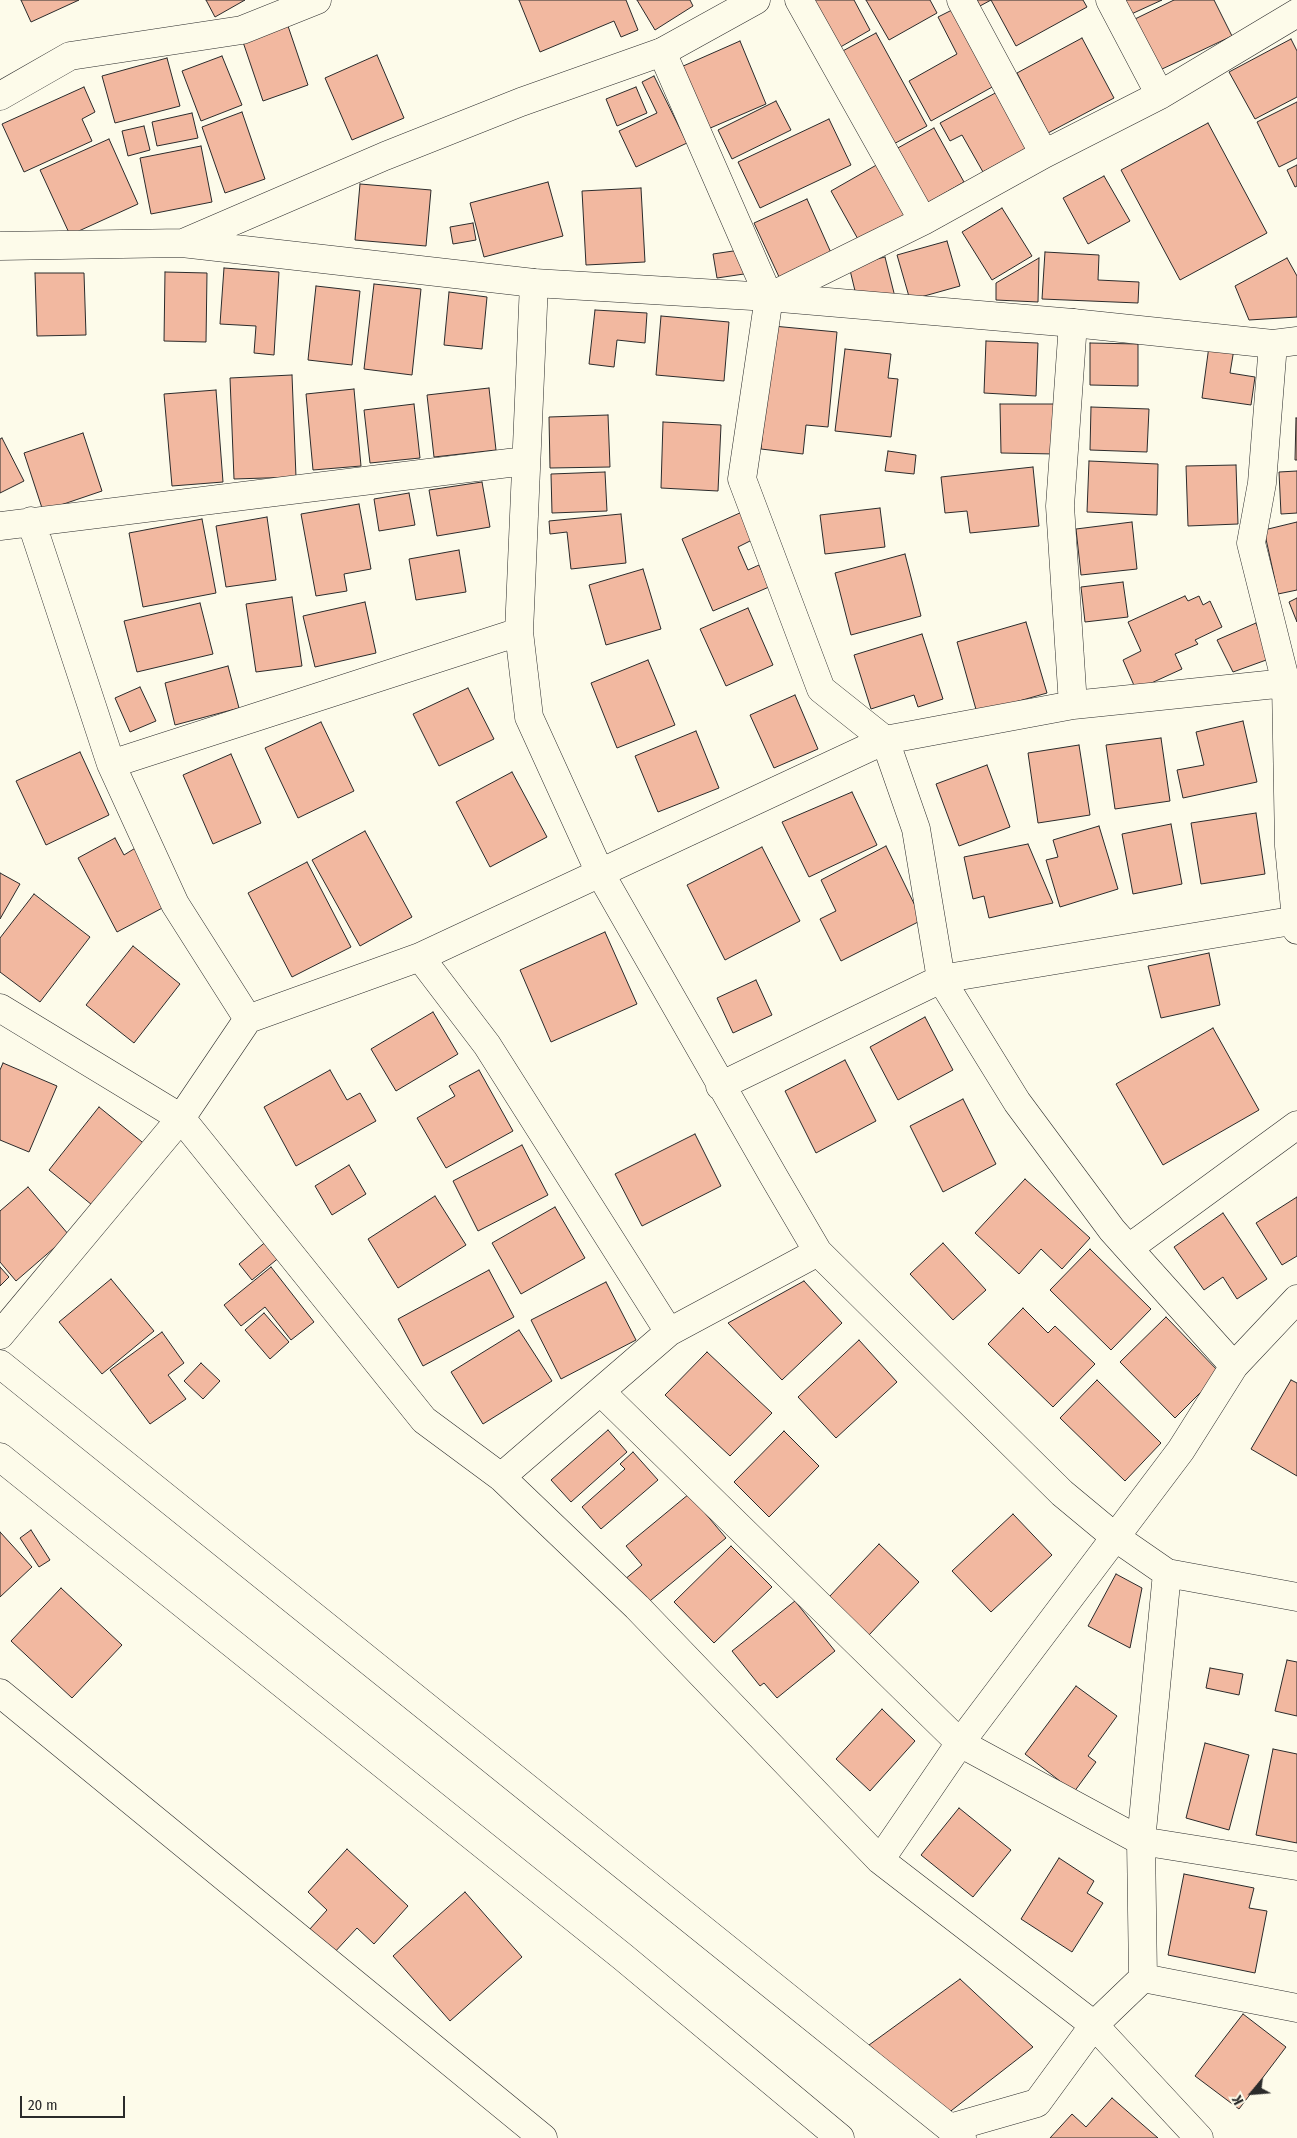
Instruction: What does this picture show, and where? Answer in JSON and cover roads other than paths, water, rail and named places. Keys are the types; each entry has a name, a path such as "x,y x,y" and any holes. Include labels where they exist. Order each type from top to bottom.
{"street":[{"path":"0,96 70,56 242,30 317,0"},
{"path":"182,243 394,152 520,102 662,52 756,0"},
{"path":"799,0 923,221"},
{"path":"961,0 1044,154"},
{"path":"1110,0 1160,95"},
{"path":"770,296 923,221 1044,154 1160,95 1297,13"},
{"path":"662,52 770,296 742,479 821,689 885,740 916,829 941,979 1017,1102 1112,1230 1234,1366"},
{"path":"0,246 182,243 534,283 770,296 1285,342 1251,543 1286,683 1297,923 941,979 720,1086"},
{"path":"534,283 519,632 529,717 600,872 720,1086 818,1252 1062,1493 1115,1537 1167,1573 1297,1597"},
{"path":"1073,323 1060,506 1073,705"},
{"path":"0,526 526,461"},
{"path":"31,522 111,764 174,904 248,1019"},
{"path":"111,764 519,632"},
{"path":"0,1335 181,1118 248,1019 420,957 885,740 1073,705 1286,683"},
{"path":"420,957 487,1045 669,1332"},
{"path":"0,1008 181,1118 424,1420 501,1477 637,1607 880,1860 1094,2025 1199,2138"},
{"path":"1129,1248 1297,1125"},
{"path":"501,1477 669,1332 818,1252"},
{"path":"880,1860 960,1744 1181,1450 1234,1366 1297,1299"},
{"path":"0,1364 956,2133 1037,2103 1094,2025 1143,1978 1141,1842 1167,1573"},
{"path":"601,1392 960,1744 1141,1842 1297,1866"},
{"path":"0,1457 623,1957 840,2138"},
{"path":"0,1693 543,2138"},
{"path":"1143,1978 1297,2008"}]}
